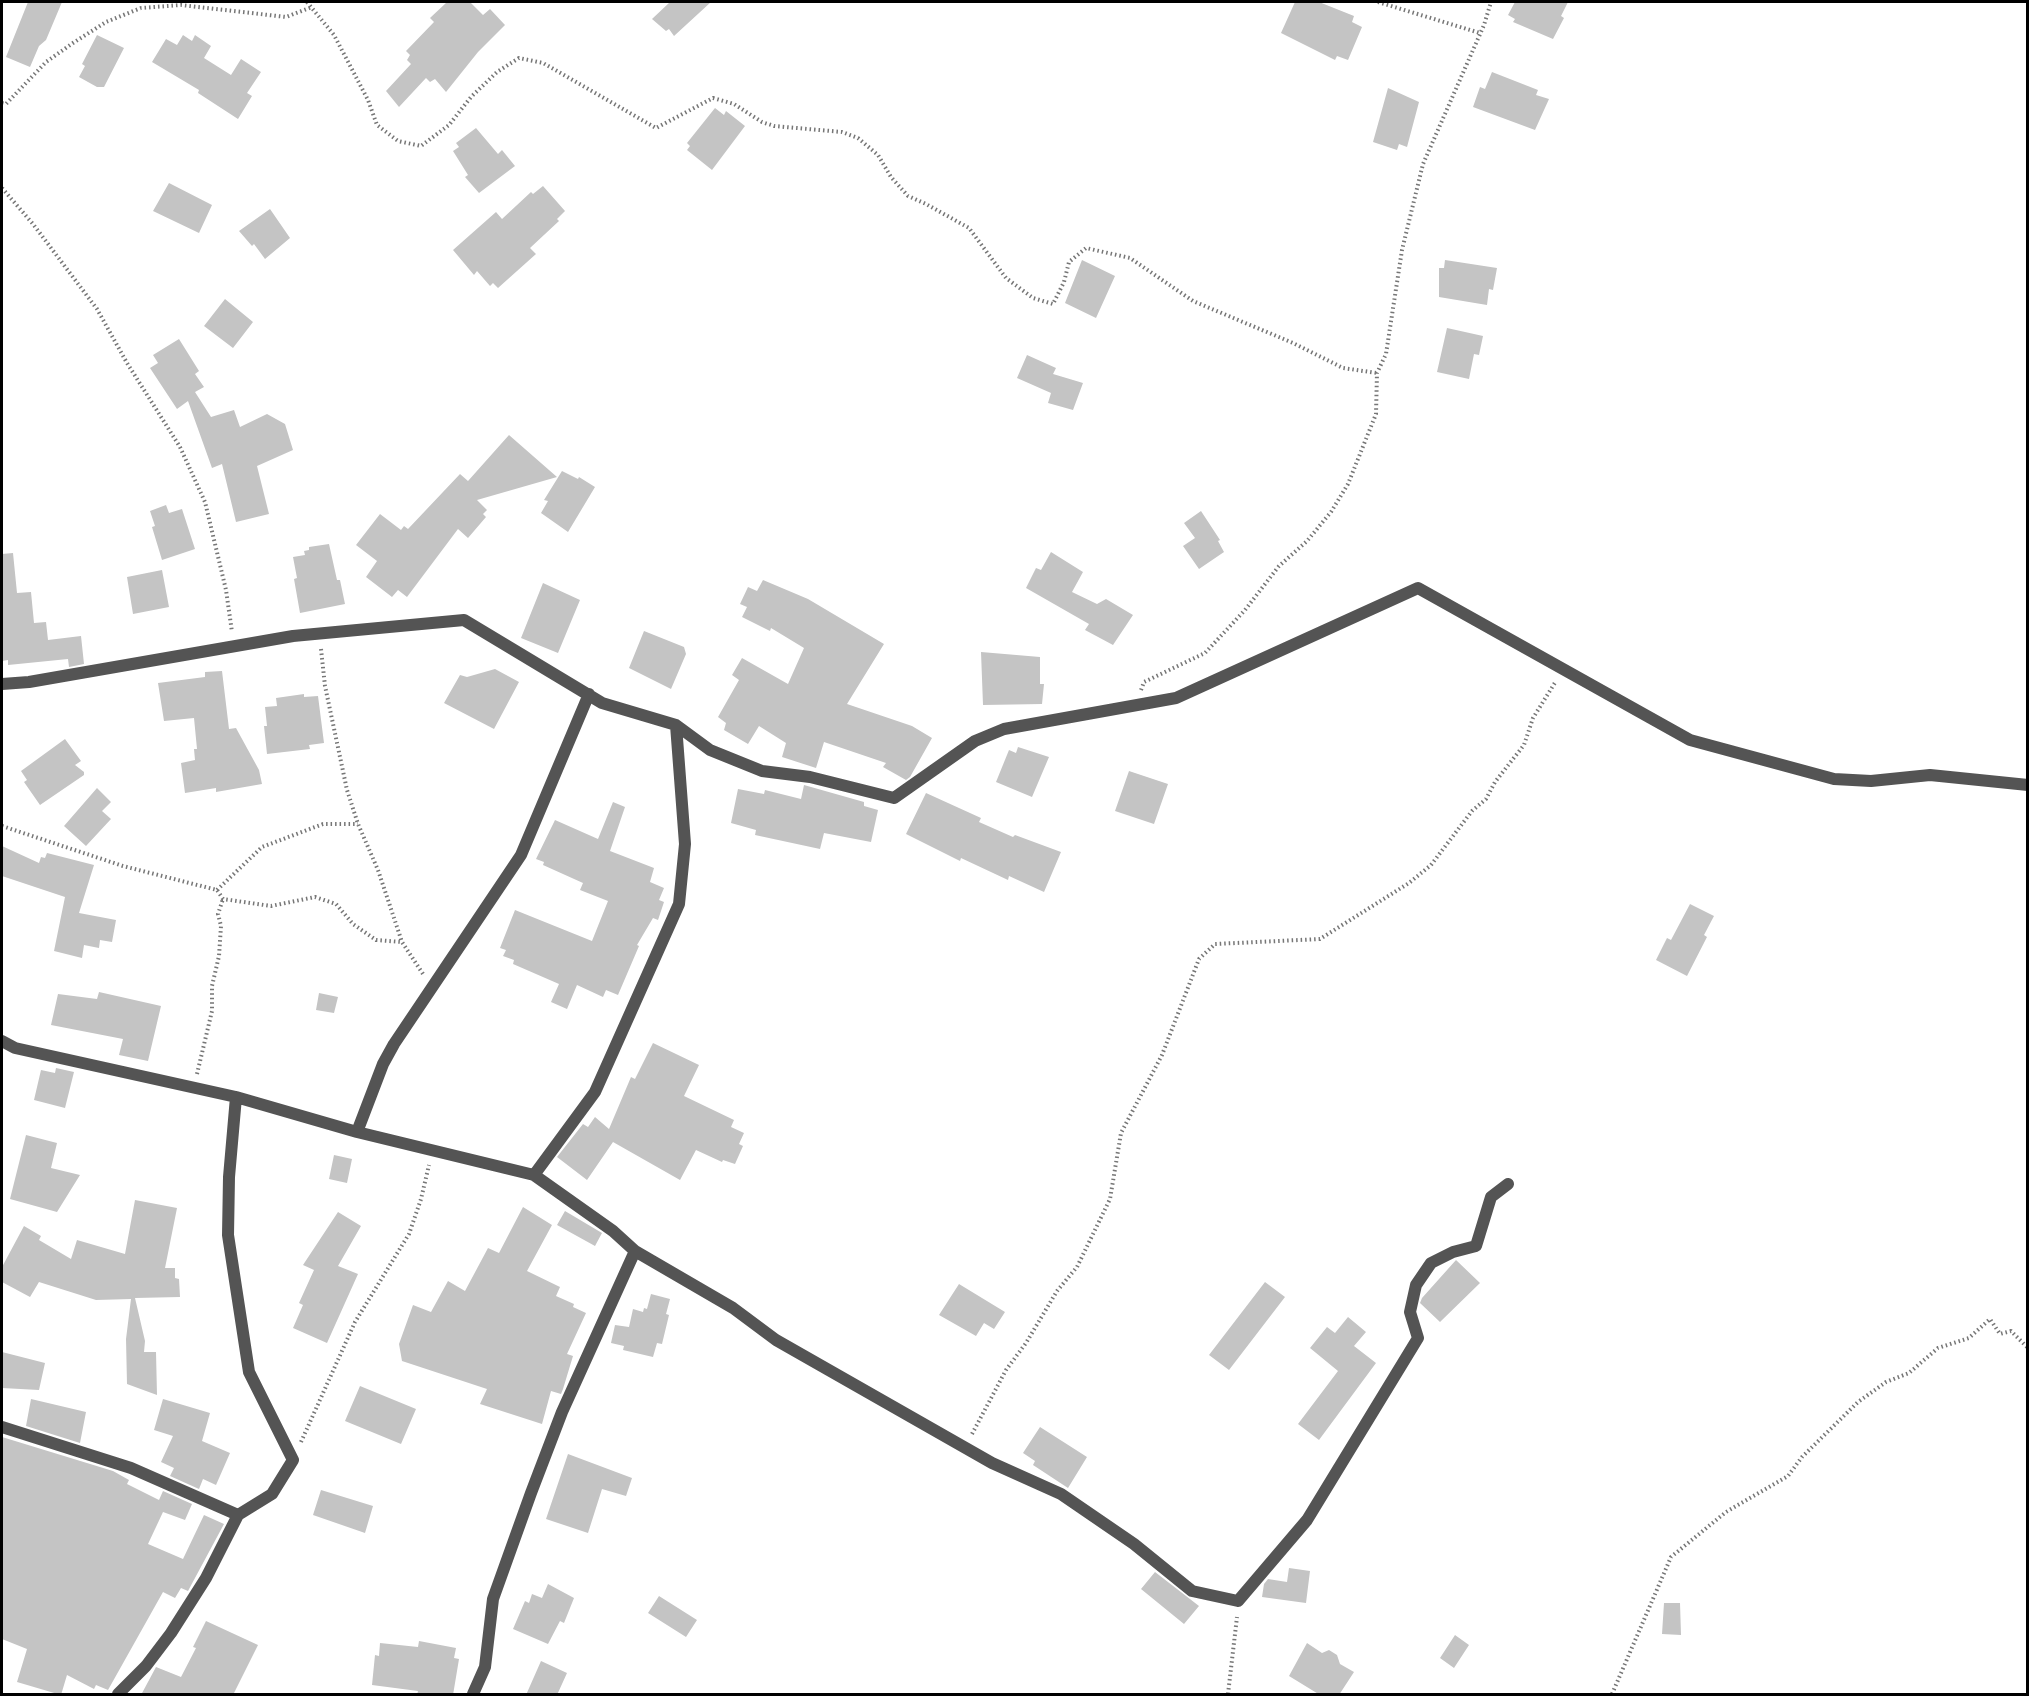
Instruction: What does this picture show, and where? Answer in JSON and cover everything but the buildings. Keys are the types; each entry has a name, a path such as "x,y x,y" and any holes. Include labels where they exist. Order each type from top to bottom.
{"street":[{"path":"2,684 29,682 319,634 464,620 602,703 676,725 710,750 762,771 810,777 894,798 975,741 1004,729 1176,698 1418,588 1492,627 1563,670 1690,740 1834,779 1871,781 1930,775 2028,786"},
{"path":"357,1132 384,1064 521,855 589,694"},
{"path":"534,1175 595,1092 679,904 685,844 676,725"},
{"path":"2,1041 15,1048 236,1097 357,1132 534,1175 613,1231 635,1251 733,1308 776,1340 992,1463 1061,1494 1134,1545 1192,1591 1238,1601 1307,1520 1418,1338 1410,1312 1416,1286 1431,1263 1453,1252 1476,1246 1491,1197 1508,1184"},
{"path":"118,1695 146,1666 171,1633 206,1578 238,1515 272,1494 293,1460 249,1372 228,1235 229,1177 236,1097"},
{"path":"473,1695 485,1667 493,1599 531,1493 562,1412 635,1251"},
{"path":"2,1427 131,1468 238,1515"}],"path":[{"path":"307,2 334,35 352,68 377,125 398,141 421,146 449,125 471,97 497,72 519,58 543,63 656,128 713,98 734,104 762,122 774,126 842,132 858,138 878,155 891,177 908,196 969,228 1006,278 1033,298 1053,304 1064,282 1069,262 1086,248 1130,258 1193,301 1343,368 1377,373"},
{"path":"1378,2 1480,33"},
{"path":"1136,704 1144,682 1205,653 1245,610 1279,566 1307,541 1332,512 1348,484 1376,414 1377,373 1386,354 1402,250 1423,164 1480,33 1491,2"},
{"path":"2,103 6,104 46,62 64,49 106,22 141,8 181,5 286,16 312,8"},
{"path":"2,188 33,224 98,309 127,363 180,447 205,502 226,590 233,647"},
{"path":"319,634 325,686 347,790 358,824 378,870 402,942 433,987"},
{"path":"965,1446 1006,1370 1026,1343 1057,1291 1077,1267 1110,1199 1121,1133 1162,1055 1199,959 1215,944 1320,939 1409,883 1431,865 1472,811 1486,799 1495,782 1524,745 1533,718 1563,670"},
{"path":"217,890 262,848 324,824 358,824"},
{"path":"2,826 123,866 217,890 224,899 271,906 315,897 336,904 353,924 376,940 402,942"},
{"path":"196,1088 197,1065 212,1011 212,986 219,956 221,926 219,914 224,899"},
{"path":"293,1460 355,1322 409,1234 421,1199 432,1150"},
{"path":"1612,1695 1671,1557 1726,1512 1788,1476 1802,1458 1858,1402 1886,1382 1909,1373 1938,1348 1969,1338 1990,1319 2001,1334 2011,1331 2028,1347"},
{"path":"1228,1695 1238,1601"}]}
